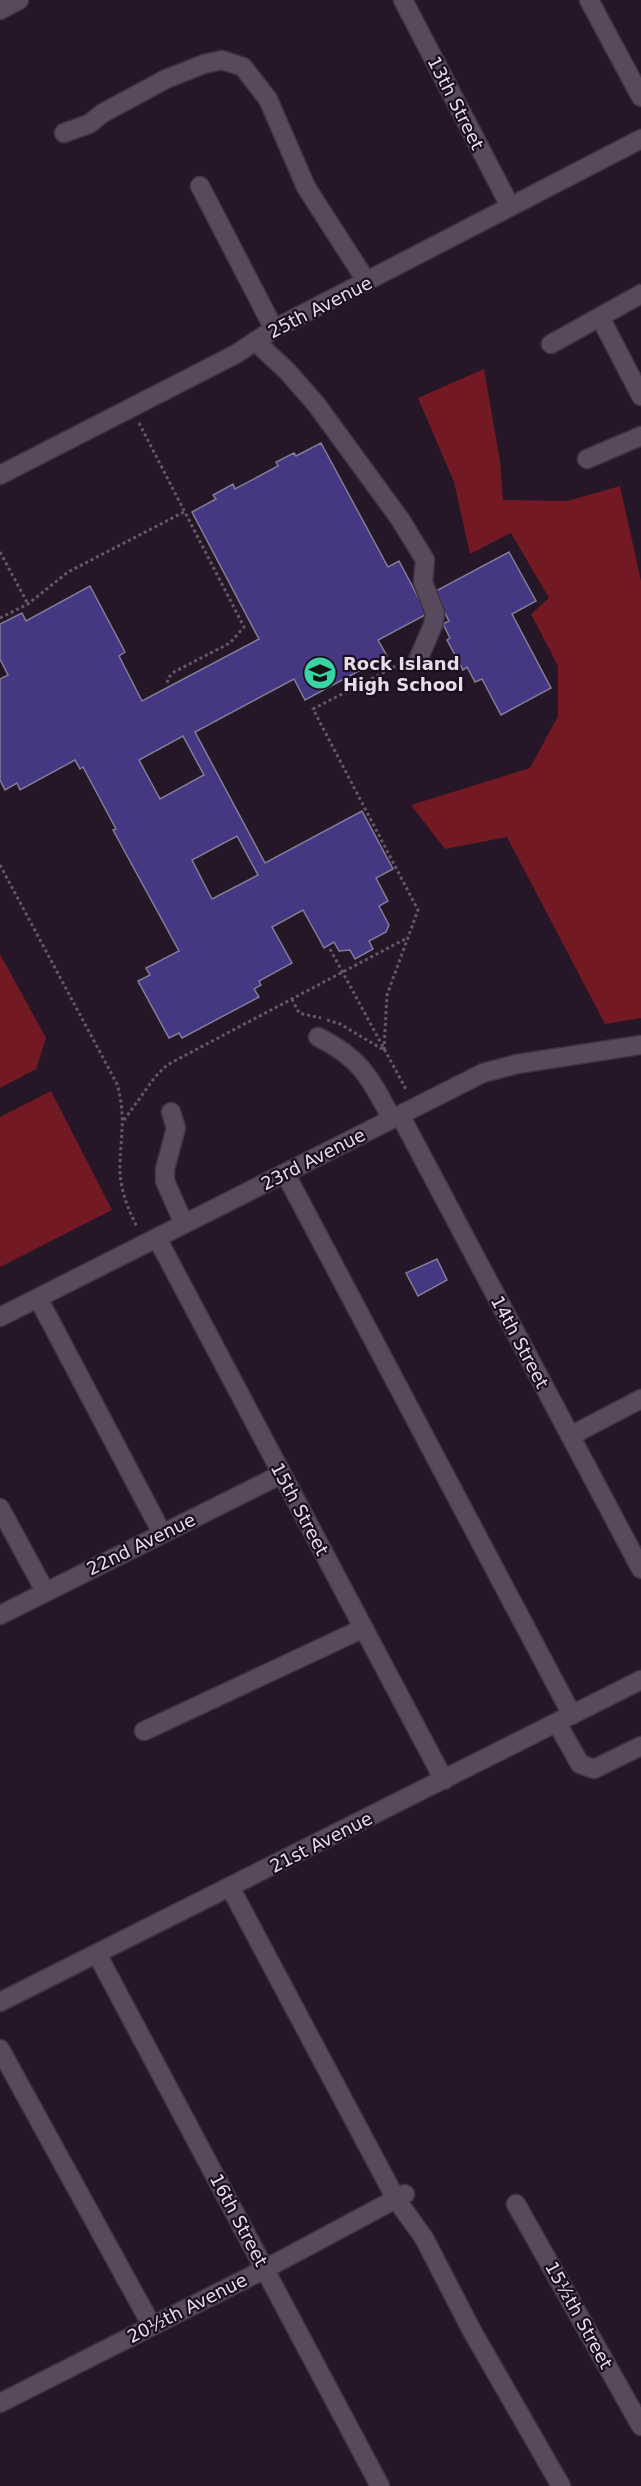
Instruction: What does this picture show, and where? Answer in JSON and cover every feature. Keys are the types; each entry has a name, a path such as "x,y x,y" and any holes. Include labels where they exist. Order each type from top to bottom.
{"street":[{"path":"0,10 19,0"},
{"name":"13th Street","path":"403,0 510,206"},
{"path":"589,0 641,97"},
{"path":"64,133 89,124 103,113 166,79 204,64 222,60 243,67 268,99 306,188 368,282"},
{"name":"25th Avenue","path":"0,475 236,354 274,329 641,139"},
{"path":"200,186 274,329"},
{"path":"551,344 641,294"},
{"path":"600,317 641,396"},
{"path":"255,341 287,371 316,404 400,519 425,560 423,582 435,613 433,625 418,660"},
{"path":"587,459 641,436"},
{"name":"14th Street","path":"318,1038 338,1047 363,1067 396,1117 641,1569"},
{"name":"23rd Avenue","path":"0,1317 456,1085 498,1068 641,1044"},
{"path":"171,1112 176,1128 165,1169 165,1181 184,1224"},
{"path":"285,1173 565,1719 580,1764 594,1768 641,1746"},
{"name":"15th Street","path":"157,1238 444,1780"},
{"path":"38,1298 162,1533"},
{"path":"570,1436 641,1399"},
{"name":"22nd Avenue","path":"0,1615 282,1474"},
{"path":"0,1508 45,1591"},
{"path":"144,1731 364,1628"},
{"name":"21st Avenue","path":"0,2002 641,1680"},
{"path":"230,1887 424,2238 472,2331 561,2486"},
{"name":"16th Street","path":"98,1954 380,2486"},
{"path":"0,2049 152,2326"},
{"name":"20½th Avenue","path":"0,2403 265,2269 400,2196"},
{"name":"15½th Street","path":"516,2204 641,2426"}],"path":[{"path":"132,408 244,627 230,643 174,672 168,678 167,684"},
{"path":"0,618 28,604 68,572 184,512"},
{"path":"0,552 28,604"},
{"path":"384,1050 387,995 418,910 313,709 398,664 418,660"},
{"path":"0,865 117,1084 124,1112 120,1165 122,1188 137,1227"},
{"path":"124,1121 155,1077 167,1065 408,937"},
{"path":"330,949 407,1091"}],"shaded area":[{"path":"484,369 500,461 503,500 567,501 620,486 641,581 641,1018 605,1024 507,837 445,849 411,805 530,768 558,716 558,666 531,614 549,598 511,533 470,554 454,482 418,398"},
{"path":"0,954 46,1038 36,1069 0,1088"},
{"path":"51,1091 112,1210 0,1267 0,1117"}],"building":[{"path":"321,443 388,567 399,561 427,614 378,640 387,656 305,700 294,679 195,732 265,863 362,811 393,869 376,878 388,901 379,906 389,925 386,932 369,941 373,949 355,959 350,950 339,951 334,942 324,948 303,910 272,927 292,963 259,981 261,985 254,989 259,997 182,1038 179,1033 169,1038 138,981 150,975 146,968 179,951 113,830 116,829 83,767 80,769 75,760 20,790 17,783 5,790 0,780 0,679 8,675 0,659 0,624 22,613 26,621 90,586 125,652 119,656 142,701 259,639 192,512 216,499 213,495 233,484 235,489 278,466 276,462 294,453 296,456","holes":["183,736 204,775 160,799 139,760","237,836 258,875 212,899 192,860"]},
{"path":"509,552 536,601 512,614 551,688 501,715 482,679 475,682 467,667 463,670 447,640 450,638 443,624 449,621 434,592"},
{"path":"437,1259 447,1280 418,1296 406,1273"}],"place":[{"name":"Rock Island High School","path":"320,673"}]}
